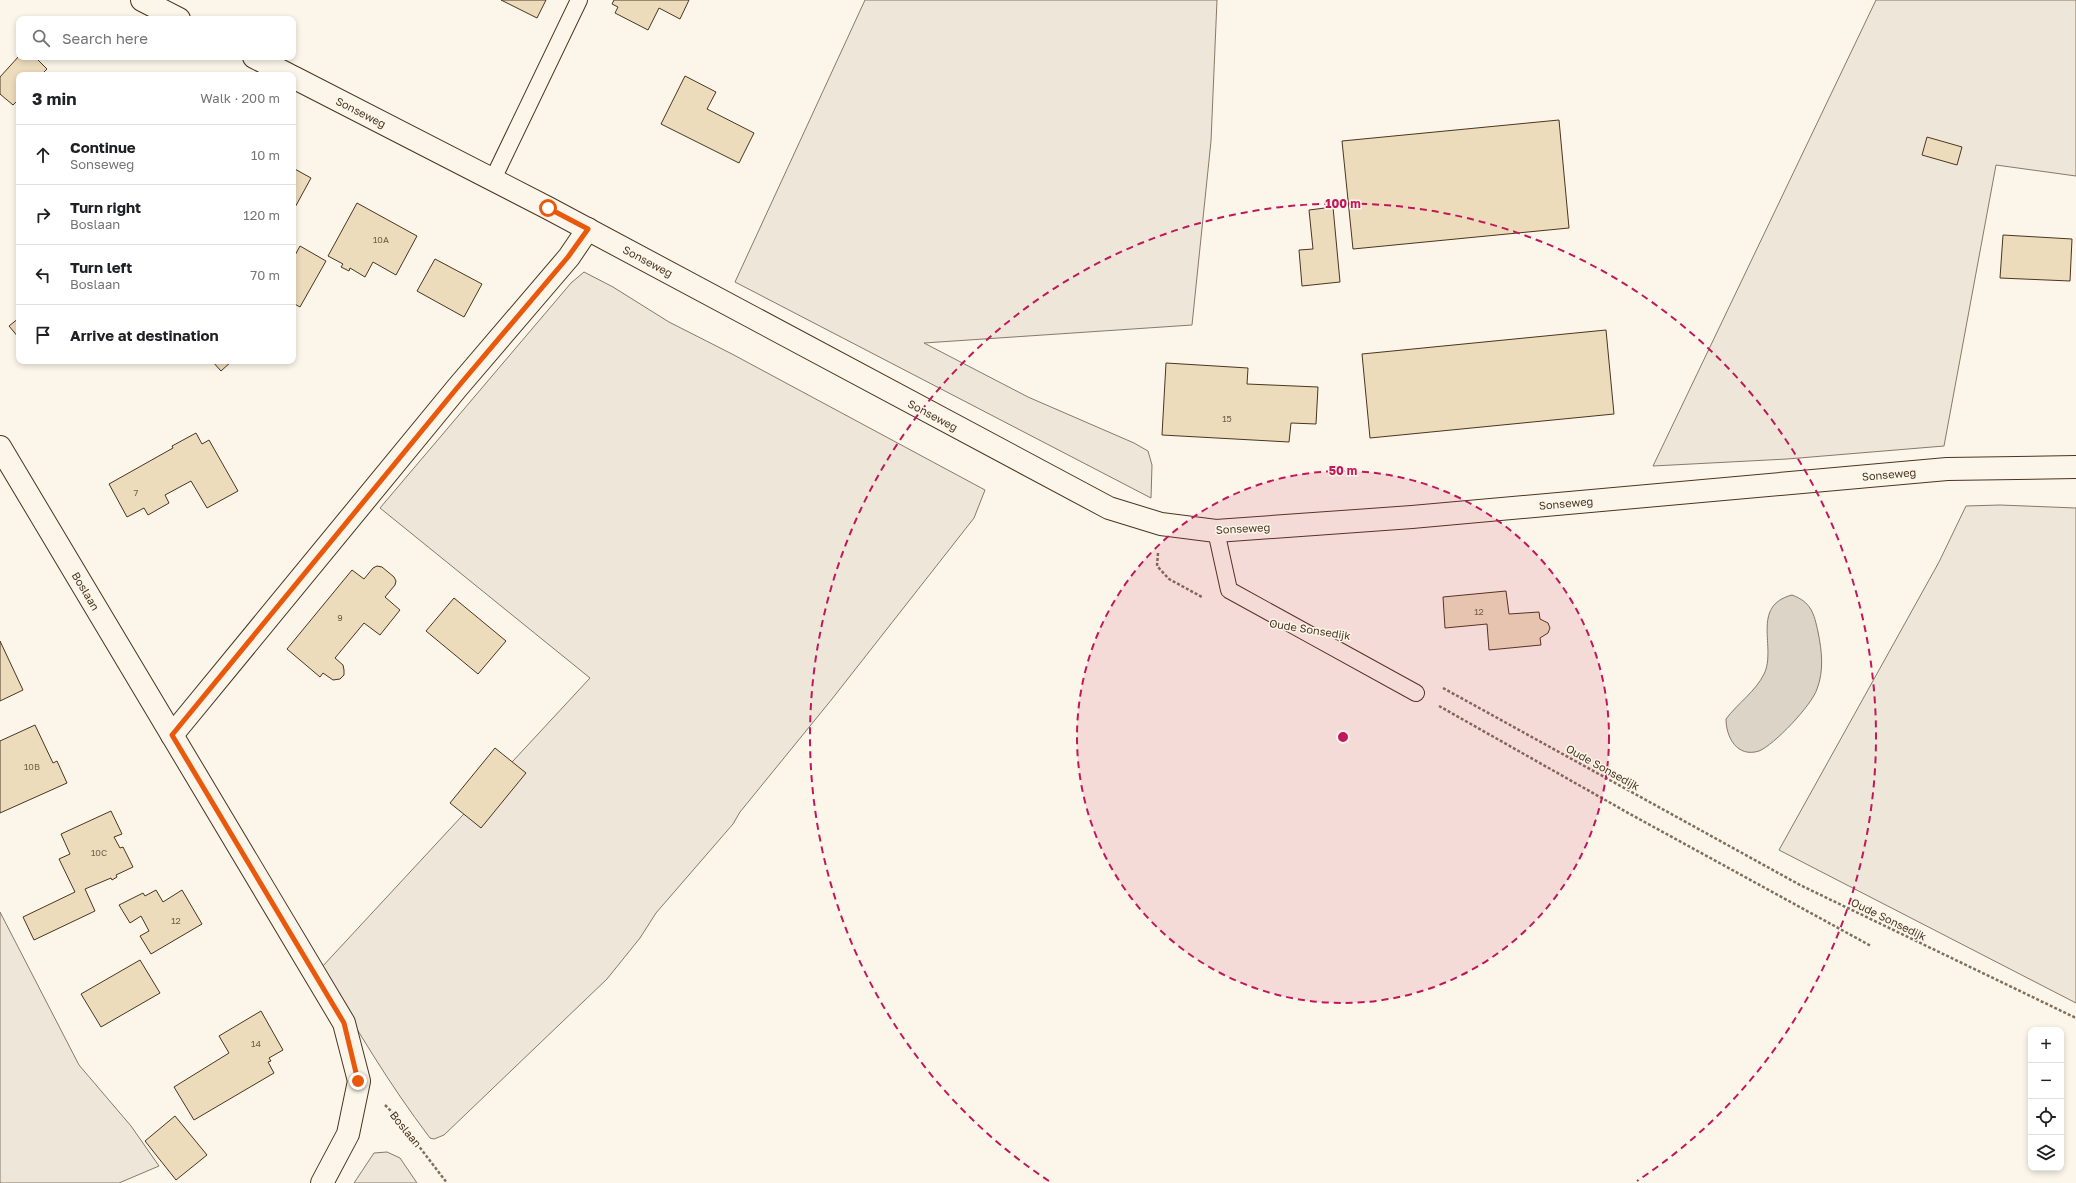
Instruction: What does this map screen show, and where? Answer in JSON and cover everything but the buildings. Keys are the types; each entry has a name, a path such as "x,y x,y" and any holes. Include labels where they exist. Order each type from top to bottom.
{"main road":[{"path":"142,0 173,16"},
{"path":"260,60 283,72"},
{"name":"Sonseweg","path":"296,79 588,229 1109,508 1161,524 1216,531 1412,517 1947,469 2076,467"},
{"path":"172,735 457,388 568,257 588,229"},
{"name":"Boslaan","path":"0,446 344,1023 358,1081 348,1134 322,1183"}],"lane":[{"path":"493,180 579,0"},
{"path":"1216,531 1229,590 1416,693"}],"path":[{"path":"1161,524 1157,566 1169,579 1209,601"},
{"name":"Oude Sonsedijk","path":"1437,685 1800,885 2076,1018"},
{"path":"1416,693 1637,818 1871,946"},
{"name":"Boslaan","path":"358,1081 396,1115 447,1183"}],"shaded area":[{"path":"865,0 1217,0 1211,141 1192,325 924,343 1028,397 1134,443 1148,451 1152,465 1151,498 735,282"},
{"path":"1876,0 2076,0 2076,176 1996,165 1944,446 1787,459 1653,466"},
{"path":"584,272 613,287 669,322 732,354 985,490 974,518 832,699 740,812 733,824 656,913 640,938 607,979 444,1135 434,1139 430,1138 386,1076 321,968 590,678 380,508 571,283"},
{"path":"2000,505 2076,508 2076,1003 1779,850 1939,562 1966,506"},
{"path":"1792,595 1804,601 1808,605 1815,619 1821,654 1821,675 1817,689 1808,705 1792,724 1774,741 1759,751 1745,751 1739,749 1731,739 1728,733 1726,719 1761,680 1767,664 1768,618 1772,608 1779,600"},
{"path":"0,912 79,1065 131,1126 159,1166 119,1183 0,1183"},
{"path":"387,1152 400,1158 417,1183 354,1183 374,1153"}],"route":[{"path":"358,1081 344,1023 172,735 457,388 568,257 588,229 548,208"}]}
